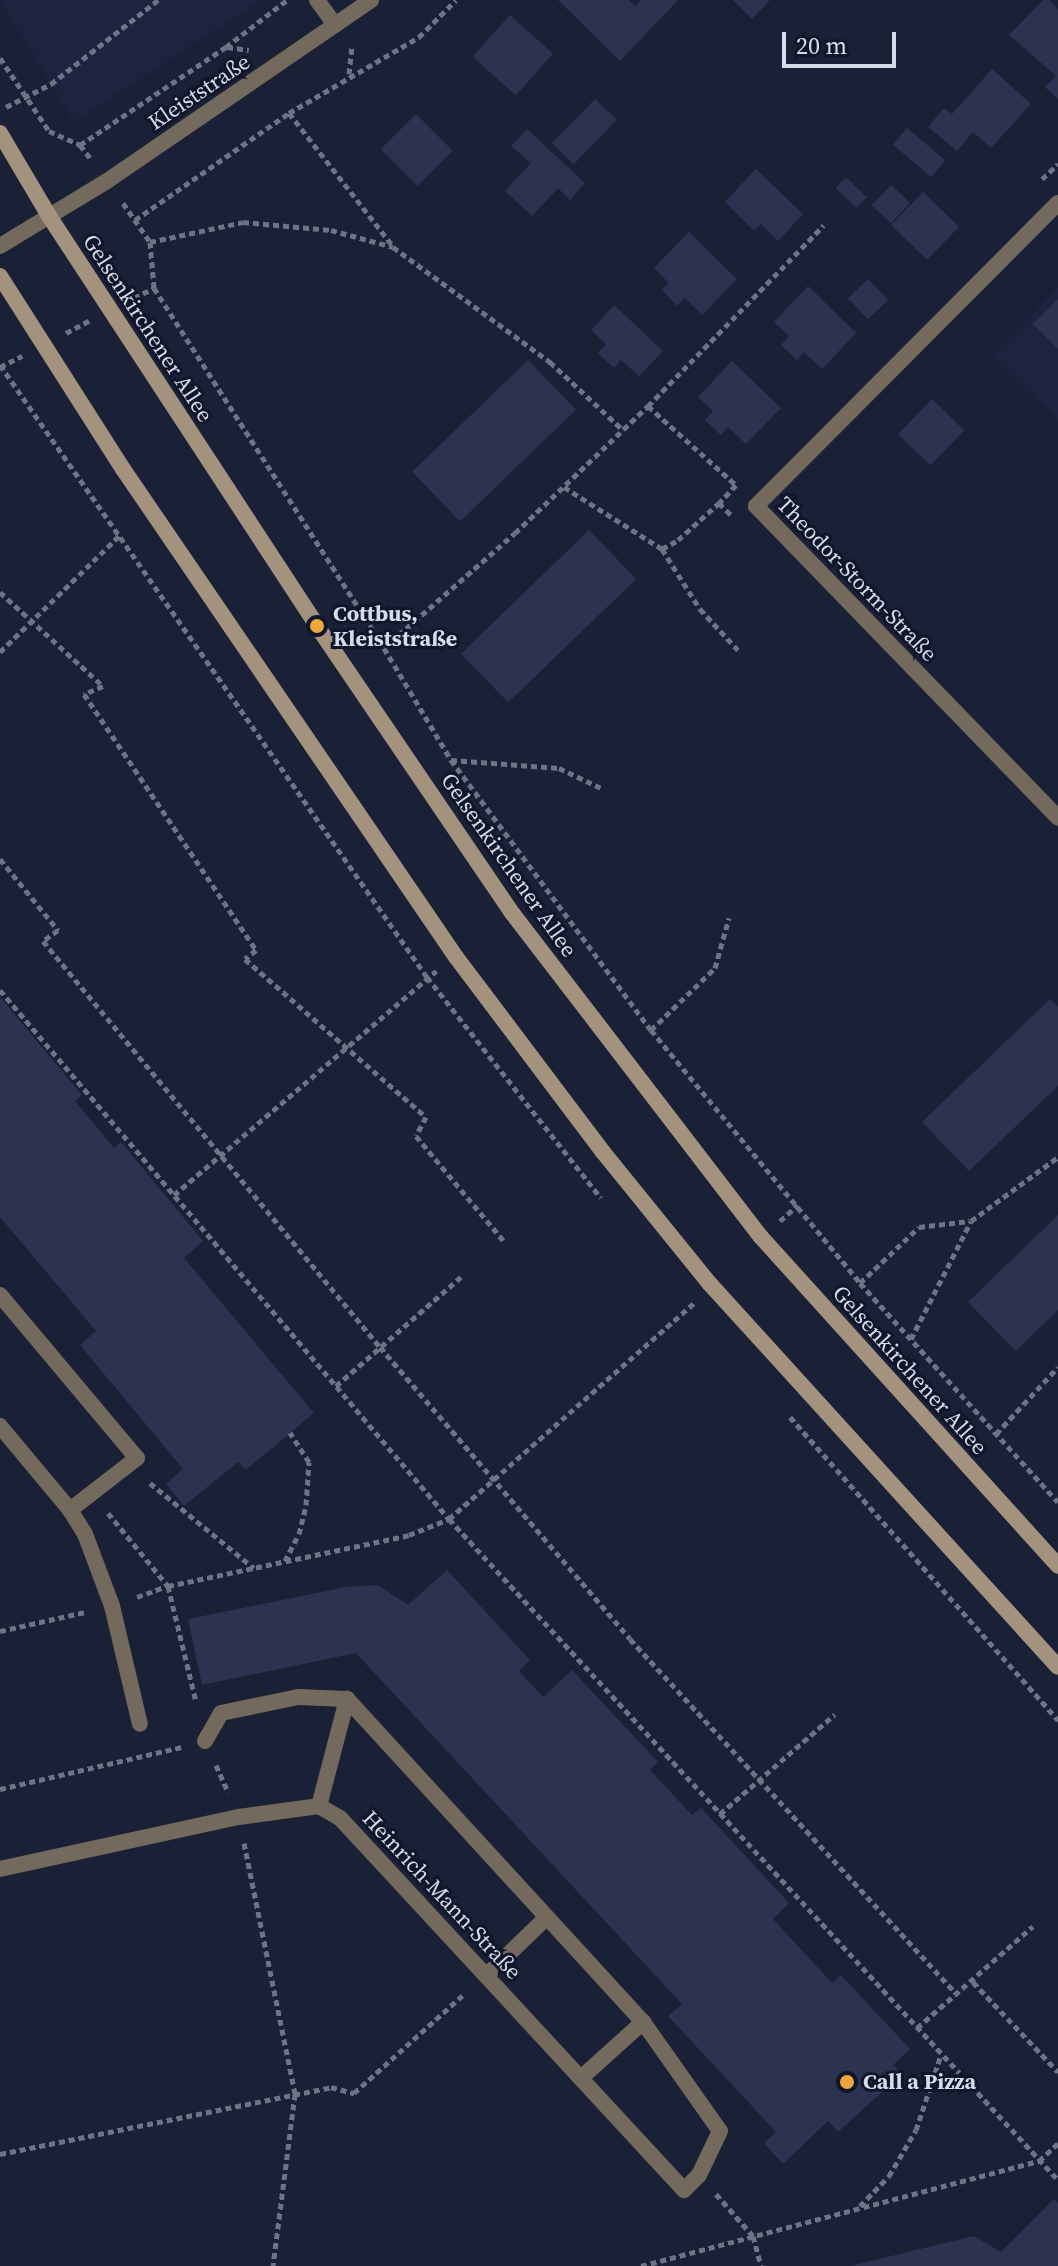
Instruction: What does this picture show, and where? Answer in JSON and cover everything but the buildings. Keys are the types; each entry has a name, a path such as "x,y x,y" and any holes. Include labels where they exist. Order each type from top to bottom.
{"main road":[{"name":"Gelsenkirchener Allee","path":"0,133 49,216 317,626 513,914 761,1237 1058,1566"},
{"path":"0,276 123,469 456,957 603,1152 710,1284 1058,1667"}],"street":[{"path":"317,0 335,25"},
{"name":"Kleiststraße","path":"0,246 107,181 371,0"},
{"name":"Theodor-Storm-Straße","path":"1058,203 756,506 1058,818"},
{"path":"0,1295 137,1458 70,1510"},
{"path":"0,1426 70,1510 85,1534 112,1606 140,1724"},
{"path":"205,1741 221,1713 298,1697 347,1699 643,2022 720,2131 699,2175"},
{"path":"0,1869 239,1817 319,1806 347,1699"},
{"name":"Heinrich-Mann-Straße","path":"319,1806 340,1818 684,2190 699,2175"},
{"path":"487,1975 547,1917"},
{"path":"581,2078 643,2022"}],"path":[{"path":"0,111 51,84 158,0"},
{"path":"80,145 226,47 287,0"},
{"path":"135,220 289,113 349,75 419,37 456,0"},
{"path":"0,58 23,97 49,131 80,145 150,242 154,288 352,604 384,648 451,760 651,1030 860,1283 1058,1502"},
{"path":"289,113 393,247 550,362 623,430"},
{"path":"150,242 243,222 331,230 393,247"},
{"path":"384,648 564,487 648,406 824,225"},
{"path":"0,367 154,288"},
{"path":"648,406 736,485 678,540 662,549"},
{"path":"564,487 662,549 700,609 738,650"},
{"path":"719,503 741,525"},
{"path":"0,652 120,535"},
{"path":"0,592 103,686 84,694 256,950 245,959 345,1050 426,1117 416,1136 503,1240"},
{"path":"451,760 559,768 603,789"},
{"path":"0,859 58,930 43,941 218,1155 493,1481 760,1781 956,1993"},
{"path":"513,914 548,892"},
{"path":"651,1030 715,968 729,918"},
{"path":"174,1195 456,957"},
{"path":"0,990 449,1519 1058,2180"},
{"path":"911,1339 971,1221 1058,1157"},
{"path":"761,1237 798,1205"},
{"path":"860,1283 919,1227 971,1221"},
{"path":"336,1386 462,1276"},
{"path":"0,1631 112,1606 168,1586 409,1535 449,1519 680,1317 710,1284"},
{"path":"996,1434 1058,1367"},
{"path":"285,1562 299,1534 306,1505 309,1462 290,1433"},
{"path":"128,1465 255,1568"},
{"path":"92,1493 168,1586 205,1741 239,1817 295,2094 273,2266"},
{"path":"720,1814 835,1714"},
{"path":"0,1789 205,1741"},
{"path":"917,2028 973,1982 1033,1926"},
{"path":"0,2154 331,2087 354,2093 487,1975"},
{"path":"973,1982 1058,2072"},
{"path":"857,2209 889,2176 916,2130 941,2054"},
{"path":"641,2266 1039,2161 1058,2143"},
{"path":"699,2175 753,2236 761,2266"}],"shaded area":[{"path":"0,0 262,0 74,122"},
{"path":"1058,287 1058,420 992,357"}],"place":[{"name":"Cottbus, Kleiststraße","path":"317,626"},
{"name":"Call a Pizza","path":"847,2082"}]}
